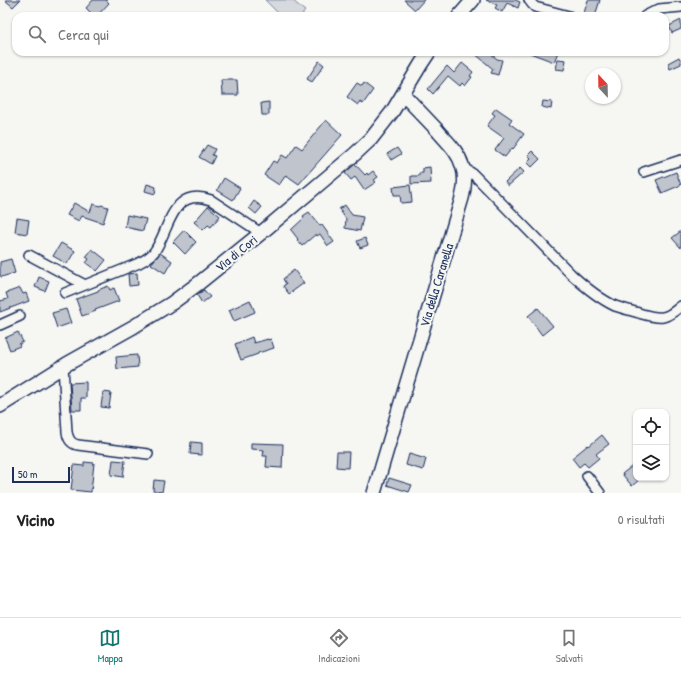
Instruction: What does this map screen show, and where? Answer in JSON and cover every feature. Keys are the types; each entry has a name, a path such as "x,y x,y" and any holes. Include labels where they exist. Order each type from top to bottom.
{"main road":[{"path":"462,12 473,0"},
{"name":"Via di Cori","path":"0,406 63,366 141,322 179,298 203,280 367,143 383,124 427,56"},
{"name":"Via della Caranella","path":"374,493 462,198 465,183 464,168 454,150 403,94"}],"street":[{"path":"529,0 537,8 553,12"},
{"path":"653,12 659,9 681,7"},
{"path":"644,172 681,160"},
{"path":"464,168 476,176 571,274 599,297 611,304 655,317 663,317 668,315 681,306"},
{"path":"65,293 140,263 149,257 156,248 174,211 181,203 189,199 201,198 211,200 261,232"},
{"path":"29,255 85,285"},
{"path":"0,325 20,316"},
{"path":"63,366 67,432 72,442 78,445 148,454"},
{"path":"587,476 600,493"}],"shaded area":[{"path":"265,0 292,0 305,11 304,12 277,12"}],"building":[{"path":"5,0 20,0 13,7"},
{"path":"93,0 106,0 109,3 101,12 90,12 86,8"},
{"path":"404,0 424,0 415,10"},
{"path":"486,0 515,0 520,2 518,8 507,3 502,12 495,8 497,5"},
{"path":"588,0 600,0 596,12 584,12"},
{"path":"681,20 681,29 672,33 669,26"},
{"path":"478,56 494,56 497,59 502,60 498,75 491,73 493,69"},
{"path":"538,56 556,56 554,62"},
{"path":"679,57 681,64 670,69 668,63"},
{"path":"558,59 566,60 564,70 556,69"},
{"path":"319,61 324,65 312,82 307,79"},
{"path":"462,63 473,72 470,76 472,77 465,86 462,83 460,86 448,76 433,94 428,89 447,66 454,73"},
{"path":"221,80 237,80 238,95 222,95"},
{"path":"357,83 362,86 364,83 373,90 363,104 360,102 358,105 347,97"},
{"path":"543,101 552,102 551,109 542,107"},
{"path":"269,102 269,115 262,115 261,103"},
{"path":"496,108 512,119 509,123 524,134 505,157 495,150 504,138 487,126 495,115 492,113"},
{"path":"326,120 342,135 299,184 286,175 279,185 264,175 273,161 277,163 282,155 287,158 296,145 302,149"},
{"path":"207,145 215,149 212,155 215,156 211,164 199,157"},
{"path":"397,148 401,154 391,160 387,154"},
{"path":"532,151 540,159 532,167 527,162 531,158 528,155"},
{"path":"355,164 365,175 367,173 368,175 373,171 378,177 374,180 376,182 364,190 355,177 351,180 345,173"},
{"path":"430,167 431,183 411,184 411,176 419,176 419,173 423,173 423,168"},
{"path":"520,168 524,172 508,186 505,182"},
{"path":"676,172 681,185 662,193 656,180"},
{"path":"224,178 240,188 233,200 217,190"},
{"path":"147,184 156,187 155,194 145,191"},
{"path":"410,185 412,202 401,203 400,195 394,195 393,187"},
{"path":"254,201 262,207 256,214 249,208"},
{"path":"74,203 90,212 93,204 108,207 103,223 82,216 79,221 67,215"},
{"path":"345,205 352,215 363,217 360,231 345,228 346,219 339,209"},
{"path":"208,206 220,216 211,227 208,225 203,230 194,222"},
{"path":"309,212 320,226 322,225 334,242 328,246 320,234 317,236 316,234 302,246 297,240 298,239 291,230 304,218 303,216"},
{"path":"127,215 146,219 143,231 125,227"},
{"path":"17,218 29,220 27,234 15,232"},
{"path":"184,230 196,242 185,254 173,242"},
{"path":"681,231 681,248 672,238"},
{"path":"365,238 368,245 360,248 357,241"},
{"path":"61,243 75,251 67,264 53,256"},
{"path":"92,249 106,260 97,271 86,263 89,259 86,257"},
{"path":"160,253 172,261 165,273 151,264"},
{"path":"11,259 15,273 1,277 0,262"},
{"path":"294,270 304,283 289,294 283,286 286,284 283,279"},
{"path":"137,273 138,285 129,286 128,274"},
{"path":"39,277 49,281 45,291 35,287"},
{"path":"108,286 110,290 114,288 119,301 82,316 76,299"},
{"path":"20,288 23,294 26,293 29,301 0,312 0,301 8,299 6,293"},
{"path":"204,290 210,297 202,303 197,295"},
{"path":"250,300 255,312 234,321 229,310"},
{"path":"538,308 553,326 542,335 528,316"},
{"path":"66,309 71,323 57,328 52,313"},
{"path":"18,332 23,342 19,344 20,346 10,350 5,338"},
{"path":"252,337 254,343 271,339 274,348 241,360 235,344"},
{"path":"137,355 138,367 117,369 116,357"},
{"path":"86,382 86,398 81,398 81,410 72,410 70,383"},
{"path":"103,392 111,393 109,408 101,407"},
{"path":"602,435 609,444 596,454 599,458 588,467 584,463 579,467 572,458"},
{"path":"191,442 202,443 202,455 190,454"},
{"path":"251,443 283,444 282,468 266,467 267,456 263,456 264,450 251,449"},
{"path":"337,452 349,452 348,468 336,467"},
{"path":"409,454 426,459 423,470 406,465"},
{"path":"113,460 125,461 123,477 111,475"},
{"path":"84,462 94,463 91,492 71,490 74,465 84,466"},
{"path":"633,465 633,481 638,481 632,486 622,474"},
{"path":"389,478 412,485 409,492 387,485"},
{"path":"154,480 164,481 162,492 153,491"}]}
